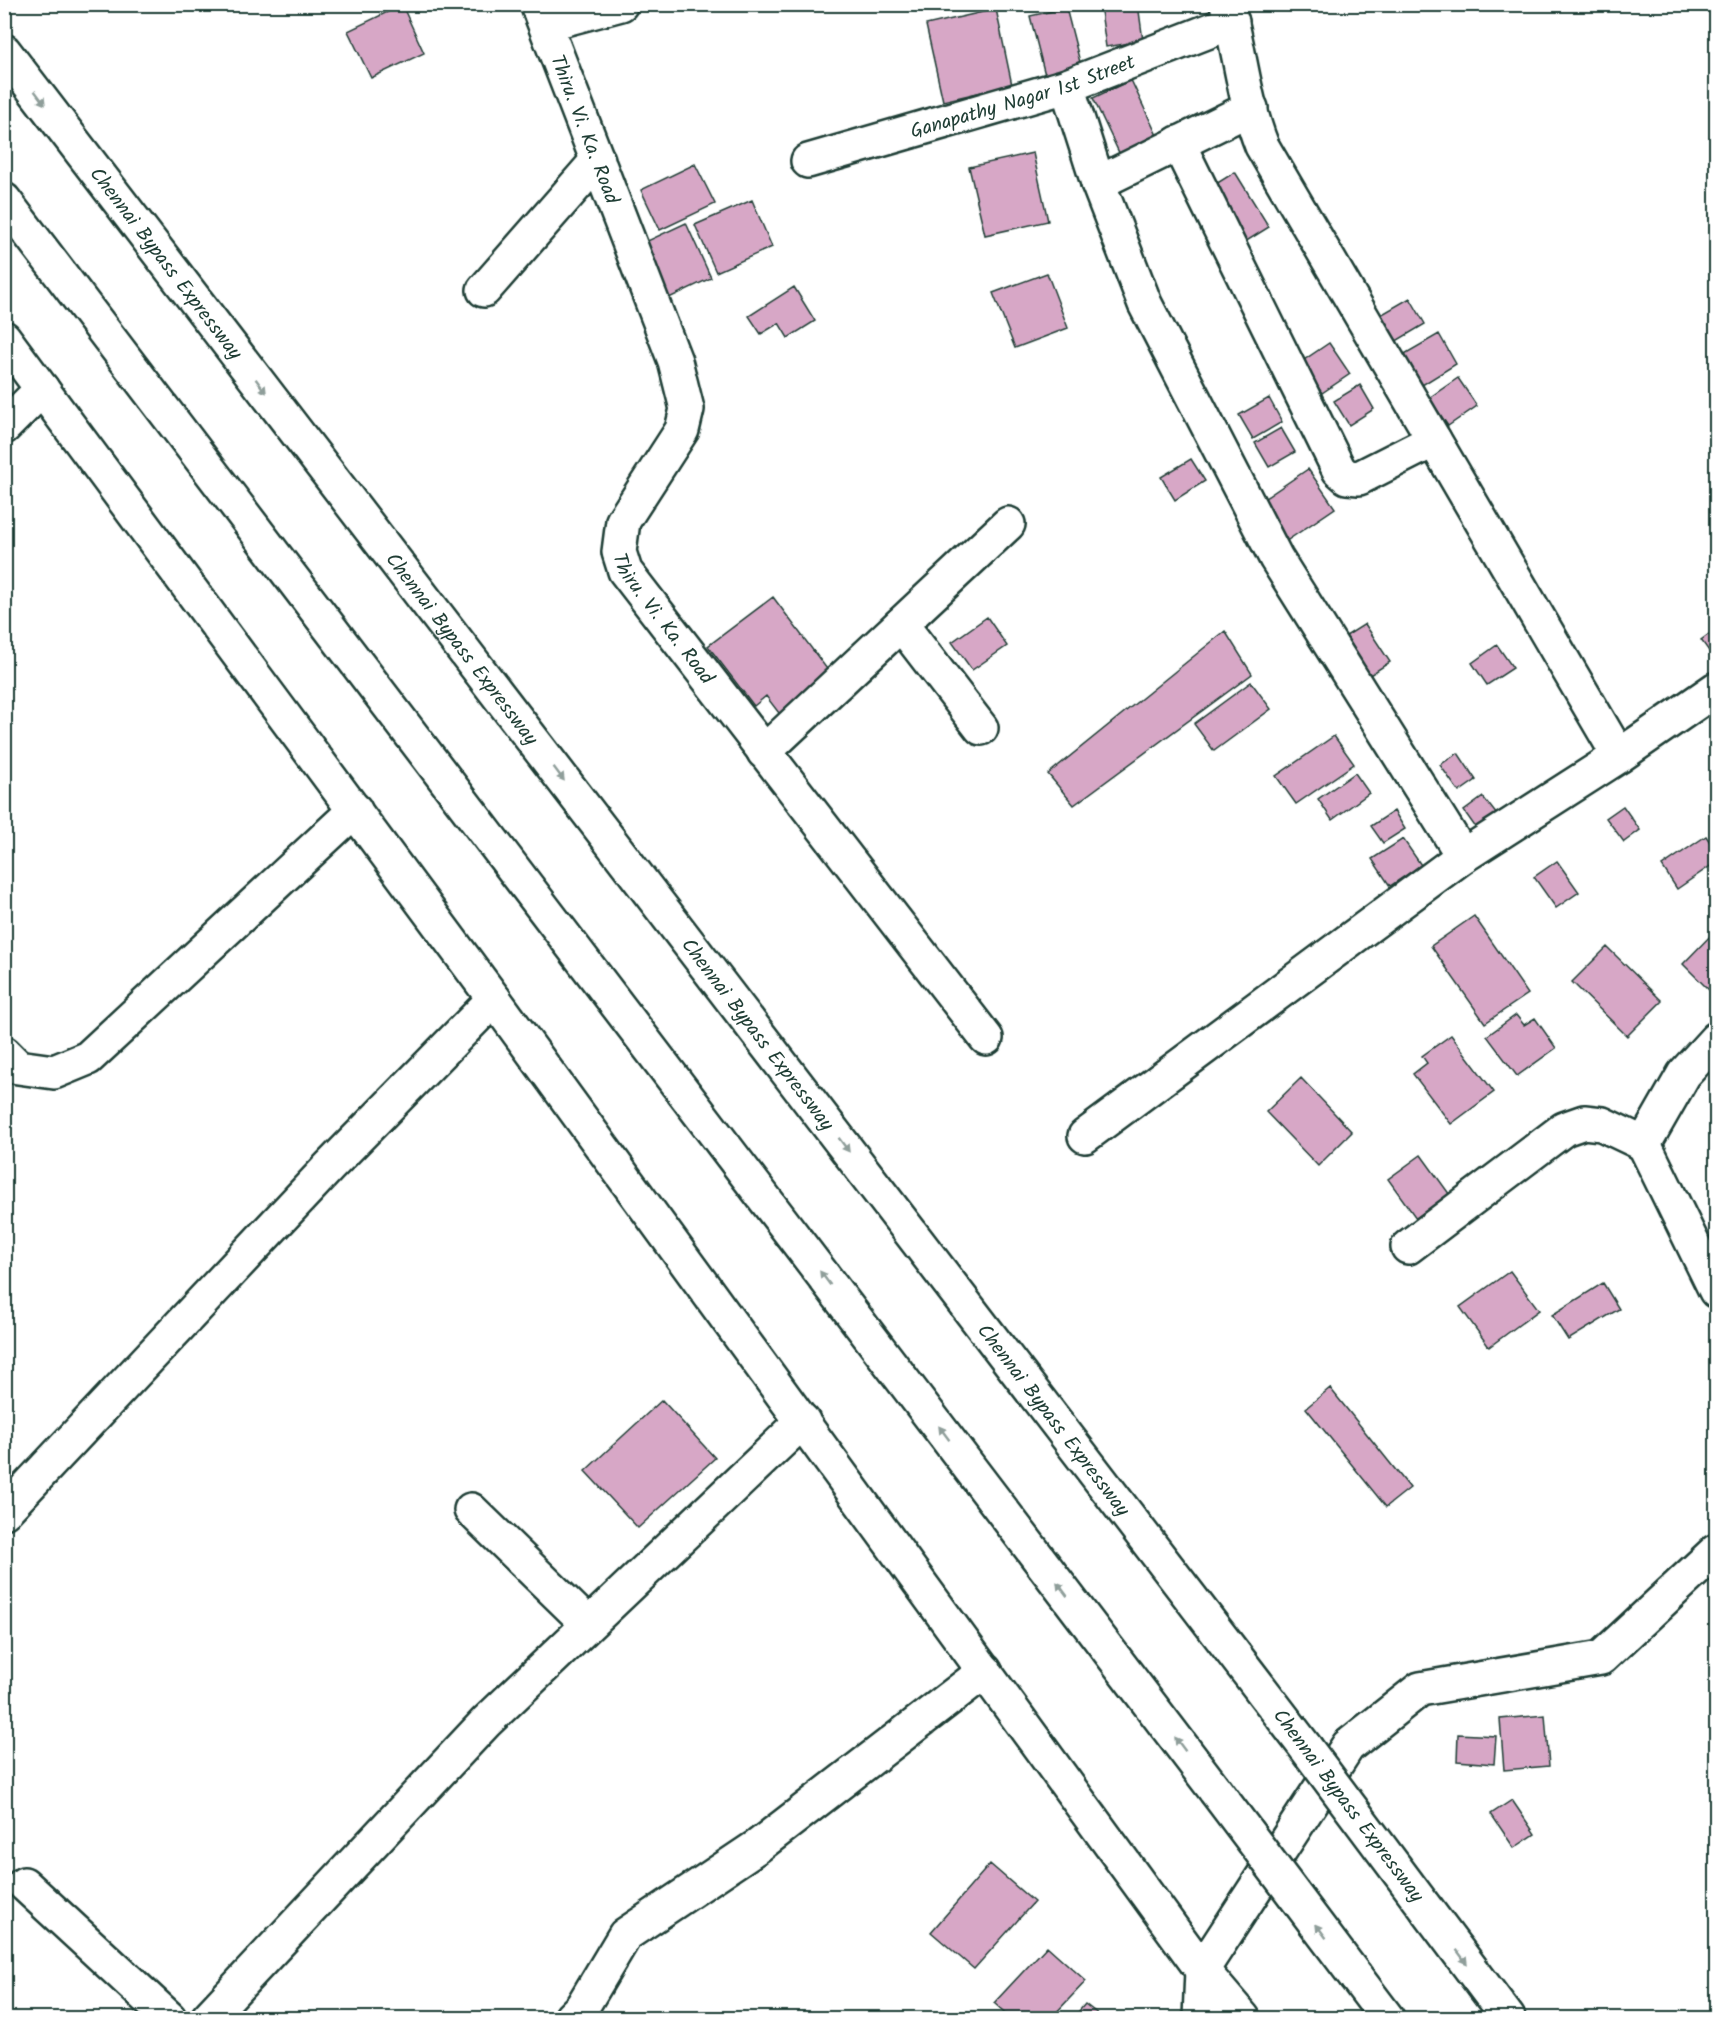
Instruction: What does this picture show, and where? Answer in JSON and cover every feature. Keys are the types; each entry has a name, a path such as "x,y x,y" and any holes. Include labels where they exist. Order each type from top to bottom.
{"main road":[{"path":"542,14 621,4"},
{"path":"1229,13 1243,84 1251,108 1254,128 1262,146 1619,756"},
{"name":"Ganapathy Nagar 1st Street","path":"808,161 1067,86 1229,13"},
{"name":"Thiru. Vi. Ka. Road","path":"542,14 675,361 687,409 682,430 622,521 619,552 625,571 986,1038"},
{"name":"Chennai Bypass Expressway","path":"4,51 1306,1748 1508,2019"},
{"path":"1067,86 1098,183 1145,304 1276,558 1463,856"},
{"path":"1098,183 1251,108"},
{"path":"1178,143 1339,470 1347,477 1359,478 1434,440"},
{"path":"484,290 598,160"},
{"path":"4,200 1387,2019"},
{"path":"4,338 494,999 1202,1970 1243,2019"},
{"path":"4,427 42,389"},
{"path":"764,752 1008,524"},
{"path":"901,624 981,728"},
{"path":"1085,1136 1463,856 1619,756 1716,689"},
{"path":"4,1053 18,1067 54,1072 88,1058 355,810"},
{"path":"4,1512 329,1167 494,999"},
{"path":"1644,1144 1684,1074 1716,1039"},
{"path":"1408,1247 1564,1129 1584,1122 1602,1124 1644,1144 1716,1292"},
{"path":"208,2019 486,1722 803,1421"},
{"path":"471,1510 588,1624"},
{"path":"1200,2019 1202,1970 1348,1746 1420,1689 1601,1658 1716,1551"},
{"path":"571,2019 582,2007 625,1935 758,1846 985,1671"},
{"path":"24,1884 169,2019"}],"building":[{"path":"1100,4 1138,4 1143,41 1106,47"},
{"path":"402,5 424,53 371,78 348,31"},
{"path":"1066,8 1082,70 1046,79 1030,16"},
{"path":"996,9 1012,85 943,101 926,25"},
{"path":"1131,80 1161,144 1123,161 1093,98"},
{"path":"1033,153 1048,221 985,235 969,167"},
{"path":"695,164 715,204 660,230 641,190"},
{"path":"1235,172 1269,227 1237,247 1203,192"},
{"path":"752,200 772,247 716,272 695,225"},
{"path":"686,223 711,278 667,299 641,244"},
{"path":"1047,273 1068,328 1015,348 993,293"},
{"path":"794,287 815,321 788,338 779,323 761,334 749,316"},
{"path":"1410,298 1425,324 1388,346 1372,320"},
{"path":"1439,334 1456,364 1419,387 1401,356"},
{"path":"1329,343 1350,374 1322,393 1301,362"},
{"path":"1458,378 1477,406 1448,426 1429,398"},
{"path":"1360,385 1374,409 1349,425 1334,401"},
{"path":"1269,398 1282,422 1253,439 1239,415"},
{"path":"1281,428 1295,452 1269,467 1255,443"},
{"path":"1191,459 1205,481 1175,500 1161,477"},
{"path":"1308,469 1335,508 1282,544 1255,505"},
{"path":"773,597 833,677 782,717 766,696 754,706 708,646"},
{"path":"987,617 1007,646 972,670 952,642"},
{"path":"1365,624 1390,662 1370,675 1346,636"},
{"path":"1716,629 1716,661 1701,640"},
{"path":"1225,631 1252,674 1074,805 1048,774"},
{"path":"1497,645 1513,668 1487,685 1472,663"},
{"path":"1251,682 1271,709 1214,751 1194,724"},
{"path":"1334,736 1354,764 1296,804 1276,776"},
{"path":"1458,753 1476,780 1459,792 1440,765"},
{"path":"1355,773 1369,793 1332,820 1318,799"},
{"path":"1483,797 1501,820 1481,835 1464,811"},
{"path":"1623,806 1640,830 1624,842 1606,818"},
{"path":"1394,811 1405,829 1383,843 1371,826"},
{"path":"1706,836 1716,851 1716,862 1677,889 1662,866"},
{"path":"1403,839 1421,865 1390,886 1372,859"},
{"path":"1557,861 1579,892 1556,908 1534,877"},
{"path":"1474,916 1528,994 1485,1023 1431,946"},
{"path":"1716,930 1716,997 1683,964"},
{"path":"1607,947 1662,1001 1627,1036 1572,982"},
{"path":"1516,1015 1524,1025 1535,1018 1556,1048 1517,1076 1487,1036"},
{"path":"1451,1035 1494,1092 1451,1124 1413,1074 1427,1063 1422,1056"},
{"path":"1301,1078 1352,1132 1318,1166 1266,1112"},
{"path":"1421,1155 1450,1195 1416,1218 1388,1179"},
{"path":"1510,1271 1539,1310 1489,1347 1460,1307"},
{"path":"1603,1283 1619,1309 1568,1340 1552,1315"},
{"path":"1330,1388 1410,1488 1386,1507 1306,1408"},
{"path":"662,1400 715,1458 638,1528 585,1471"},
{"path":"1545,1715 1549,1766 1504,1770 1500,1719"},
{"path":"1458,1734 1496,1736 1494,1764 1457,1761"},
{"path":"1512,1800 1535,1834 1514,1848 1491,1814"},
{"path":"990,1864 1034,1902 974,1969 931,1932"},
{"path":"1047,1946 1086,1981 1051,2018 1011,2018 994,2003"},
{"path":"1085,2004 1103,2018 1073,2018"}]}
